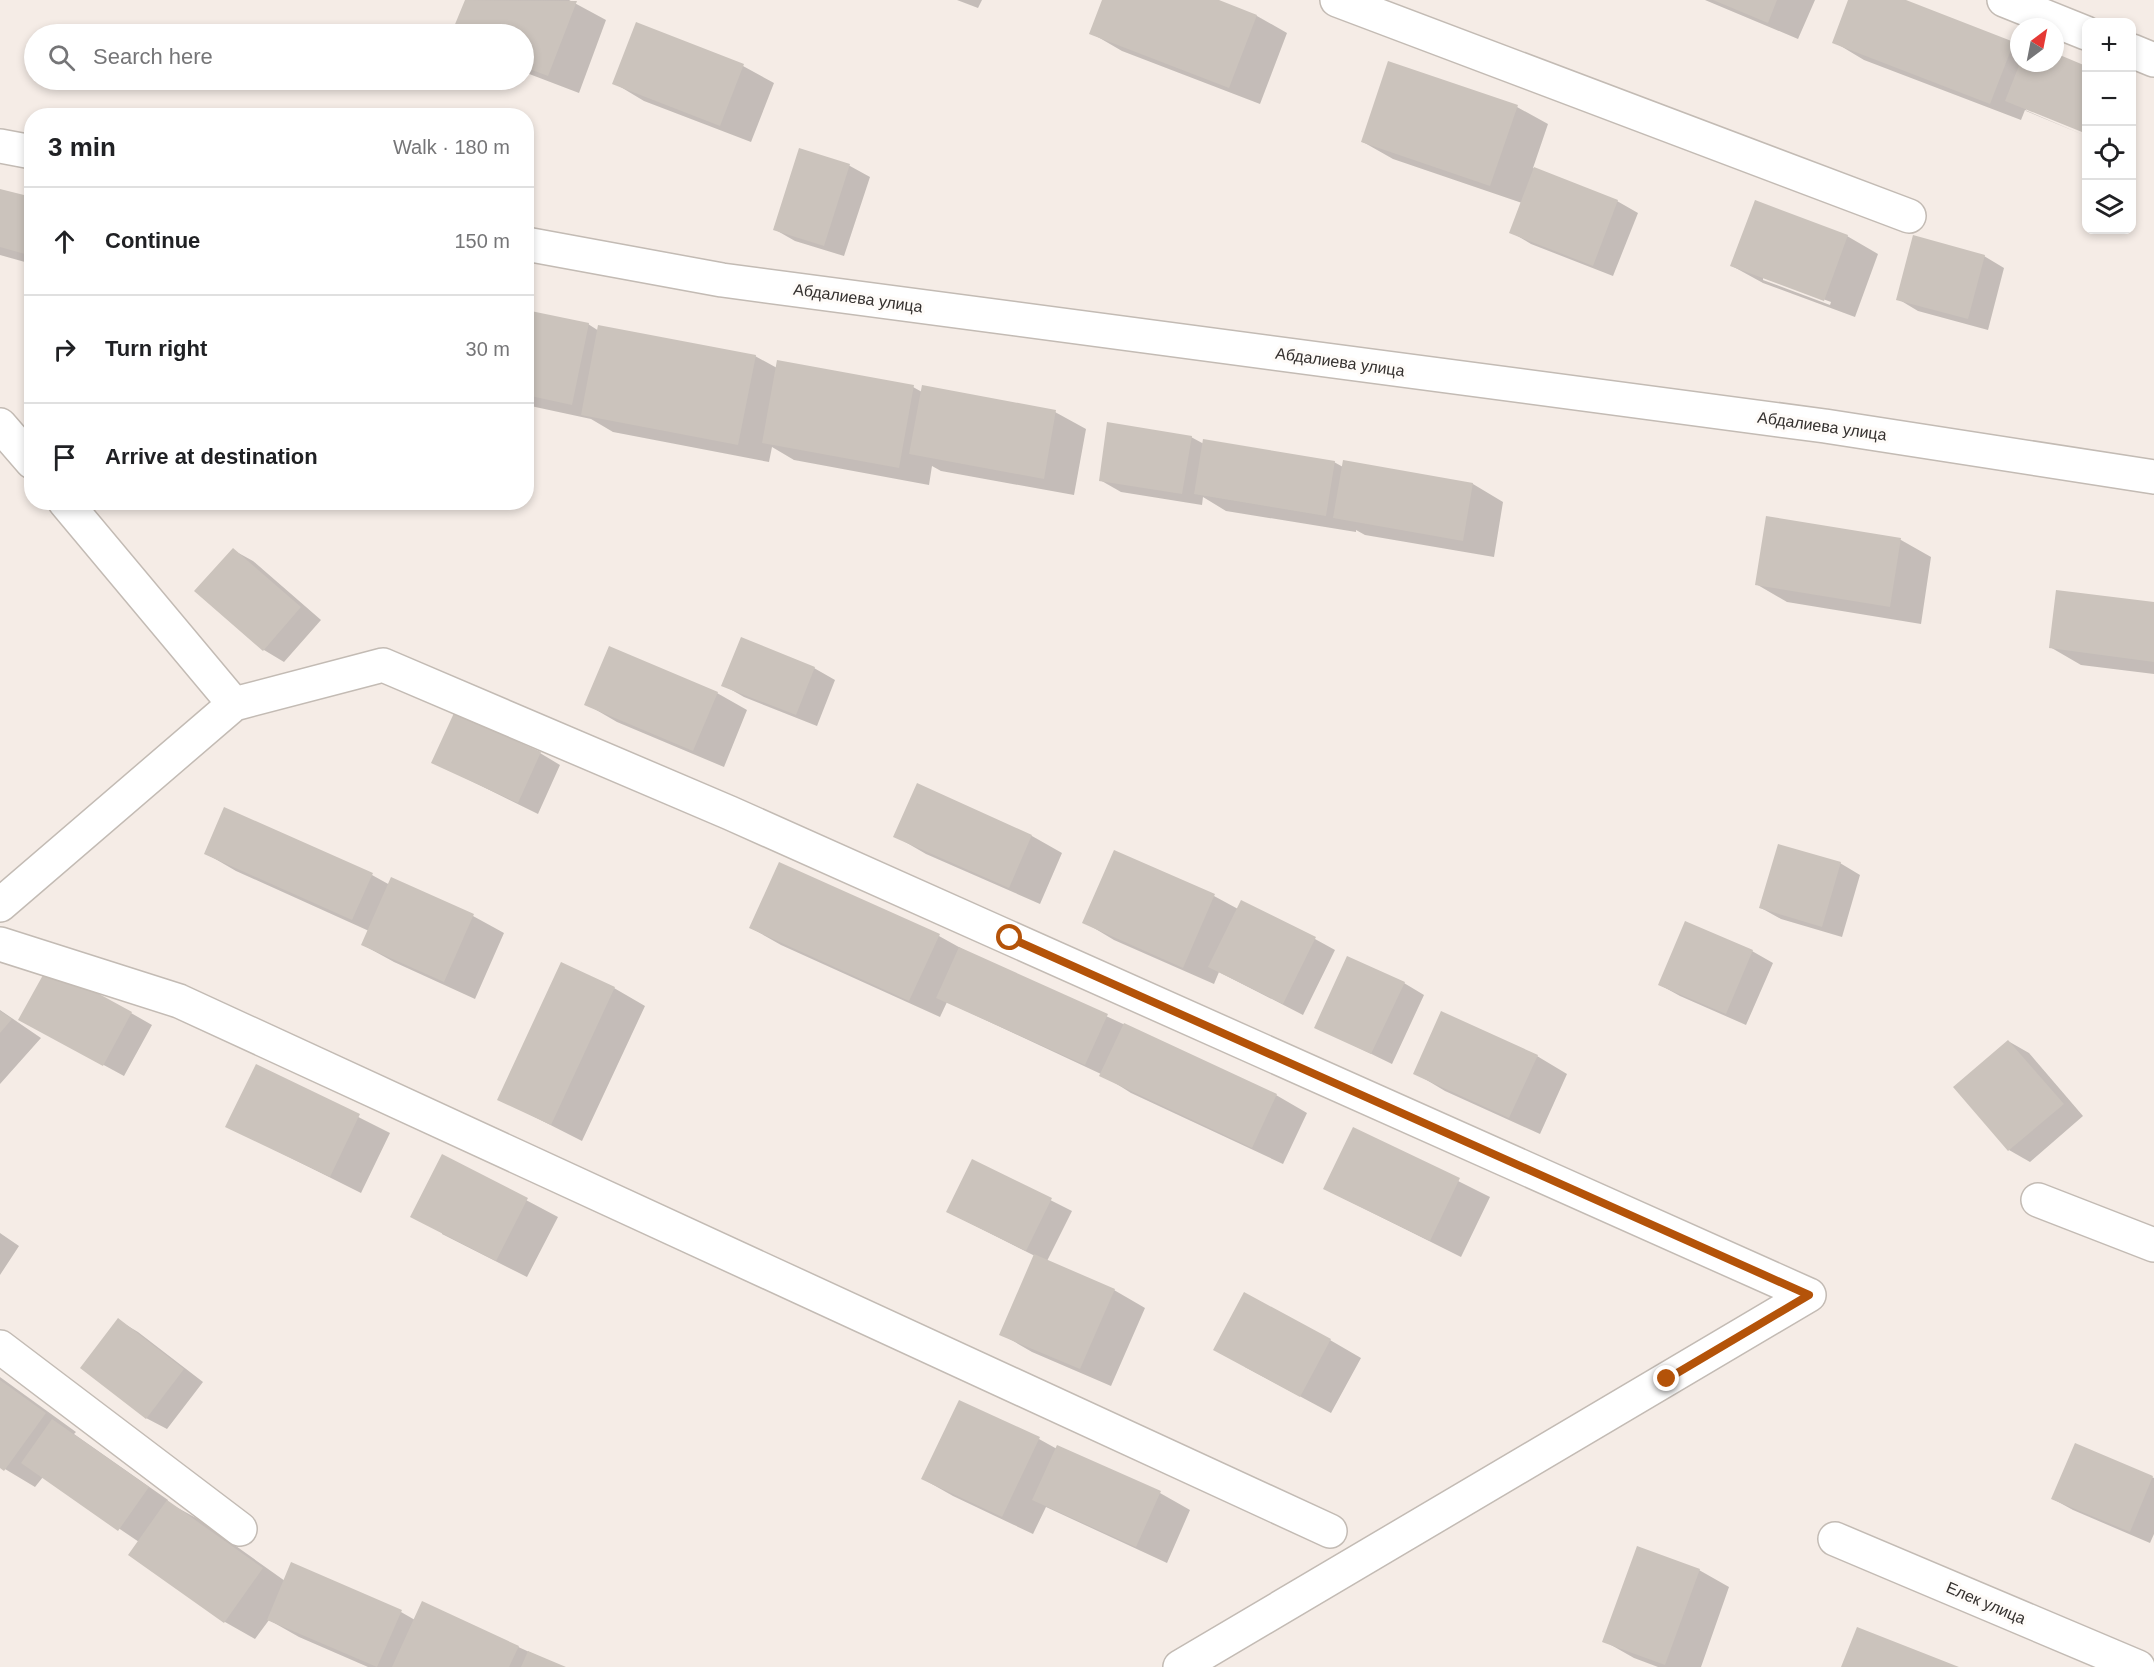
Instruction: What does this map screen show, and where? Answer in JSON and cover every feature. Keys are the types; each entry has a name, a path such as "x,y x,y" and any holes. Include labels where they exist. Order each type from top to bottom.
{"street":[{"path":"1337,0 1909,216"},
{"path":"2004,0 2082,31"},
{"path":"2136,53 2154,60"},
{"path":"0,146 24,150"},
{"name":"Абдалиева улица","path":"534,245 722,280 1813,424 2154,477"},
{"path":"0,425 24,453"},
{"path":"72,510 234,704"},
{"path":"0,905 234,704 384,665 730,813 1809,1295 1180,1667"},
{"path":"0,944 179,1001 1330,1531"},
{"path":"2038,1200 2154,1245"},
{"path":"0,1347 240,1529"},
{"name":"Елек улица","path":"1835,1539 2138,1667"}],"building":[{"path":"465,0 577,1 548,76 534,71 534,24 455,24"},
{"path":"1102,0 1219,0 1257,15 1229,88 1089,34"},
{"path":"1713,0 1777,0 1768,23"},
{"path":"1848,0 1906,0 2010,40 2010,52 1990,104 1832,43"},
{"path":"636,22 744,64 720,126 612,84"},
{"path":"2064,57 2082,64 2082,132 2005,101 2016,72 2064,72"},
{"path":"1388,61 1518,105 1490,186 1361,142"},
{"path":"799,148 850,164 824,246 773,230"},
{"path":"1534,167 1618,200 1593,266 1509,233"},
{"path":"0,189 24,195 24,254 0,247"},
{"path":"1755,200 1848,235 1824,301 1730,266"},
{"path":"1913,235 1985,255 1968,319 1896,300"},
{"path":"534,312 589,323 572,405 534,397"},
{"path":"598,325 756,355 738,445 581,415"},
{"path":"777,360 914,385 899,468 762,443"},
{"path":"922,385 1056,410 1044,479 909,454"},
{"path":"1107,422 1192,436 1182,494 1099,481"},
{"path":"1203,439 1335,461 1326,516 1194,494"},
{"path":"1343,460 1473,483 1463,541 1333,518"},
{"path":"1766,516 1901,538 1890,607 1755,585"},
{"path":"233,548 301,607 263,651 194,591"},
{"path":"2056,590 2154,602 2154,662 2049,648"},
{"path":"741,637 815,667 796,715 721,686"},
{"path":"609,646 718,692 693,751 584,705"},
{"path":"454,713 541,752 518,803 431,763"},
{"path":"917,783 1032,835 1009,888 893,837"},
{"path":"224,807 373,873 352,920 204,854"},
{"path":"1778,844 1841,862 1822,927 1759,908"},
{"path":"1114,850 1215,894 1183,968 1082,923"},
{"path":"779,862 940,934 909,1001 749,928"},
{"path":"391,877 474,914 444,982 361,945"},
{"path":"1241,900 1316,937 1283,1004 1208,967"},
{"path":"1685,921 1753,950 1726,1014 1658,985"},
{"path":"959,947 1108,1014 1085,1065 936,998"},
{"path":"1347,956 1405,982 1371,1054 1314,1028"},
{"path":"561,962 615,987 551,1125 497,1100"},
{"path":"48,966 132,1012 103,1066 18,1020"},
{"path":"0,1011 12,1019 0,1033"},
{"path":"1441,1011 1538,1055 1509,1118 1413,1074"},
{"path":"1124,1023 1277,1094 1252,1148 1099,1076"},
{"path":"2008,1040 2064,1104 2008,1151 1953,1087"},
{"path":"256,1064 360,1114 330,1177 225,1127"},
{"path":"1353,1127 1460,1178 1430,1241 1323,1189"},
{"path":"442,1154 528,1198 496,1261 410,1217"},
{"path":"972,1159 1052,1198 1026,1251 946,1212"},
{"path":"1034,1254 1115,1289 1080,1369 999,1335"},
{"path":"1244,1292 1331,1339 1300,1397 1213,1350"},
{"path":"118,1318 184,1369 146,1419 80,1368"},
{"path":"0,1380 46,1413 4,1471 0,1468"},
{"path":"959,1400 1040,1437 1002,1517 921,1479"},
{"path":"52,1419 149,1487 118,1531 21,1463"},
{"path":"2075,1443 2153,1476 2130,1532 2051,1499"},
{"path":"1057,1445 1161,1491 1136,1547 1032,1500"},
{"path":"167,1500 263,1568 224,1623 128,1555"},
{"path":"1637,1546 1700,1569 1665,1665 1602,1642"},
{"path":"291,1562 402,1610 377,1667 267,1620"},
{"path":"422,1601 519,1646 509,1667 392,1667"},
{"path":"1857,1627 1959,1667 1841,1667"},
{"path":"528,1651 566,1667 521,1667"}],"route":[{"path":"1010,938 1809,1295 1667,1379"}]}
